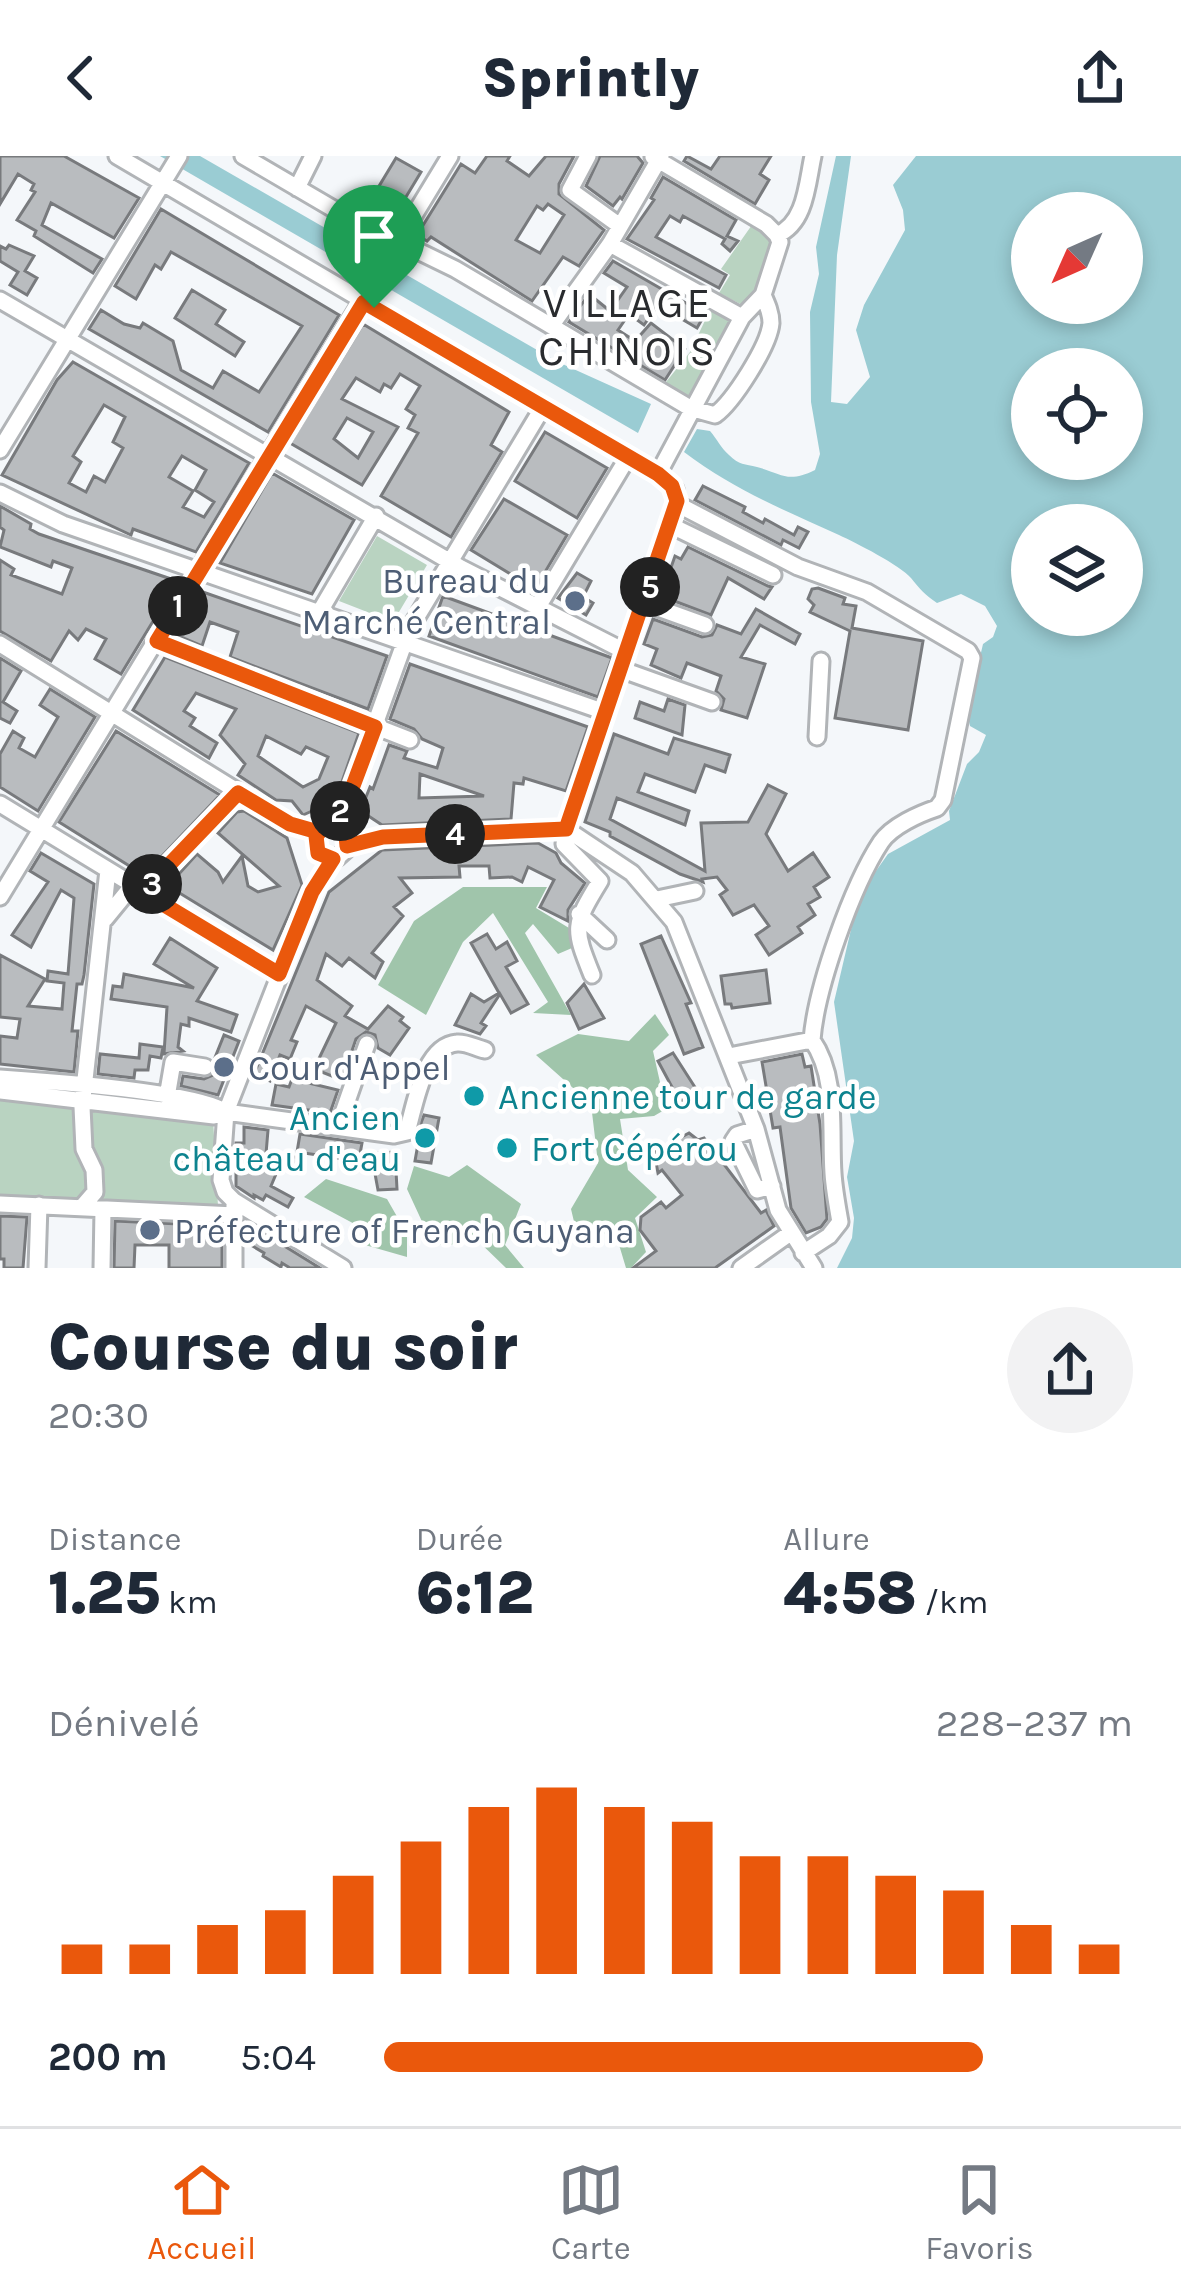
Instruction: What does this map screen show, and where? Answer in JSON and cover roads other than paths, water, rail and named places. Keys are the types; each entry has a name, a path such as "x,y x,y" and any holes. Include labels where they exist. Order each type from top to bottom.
{"street":[{"path":"117,156 167,177 367,296 658,474 675,490 677,504 566,829 564,844 601,881 579,914 577,938 592,976"},
{"path":"0,450 179,156"},
{"path":"243,156 397,246 455,269 690,408 715,415 730,400 771,328 763,295"},
{"path":"297,188 314,156"},
{"path":"0,897 450,156"},
{"path":"588,156 569,190 620,226"},
{"path":"777,235 790,228 800,212 812,156"},
{"path":"551,326 610,244 657,158 777,235 780,242 763,295 742,316 658,474"},
{"path":"610,244 742,316"},
{"path":"0,300 448,560 626,652"},
{"path":"543,407 448,560 405,643 347,802 323,830 316,849 333,859 347,846 383,837 566,829 609,855 657,898 685,944 756,1129 789,1234 808,1259 840,1222 823,1055 812,1040 814,1012 849,911 883,839 944,800 972,658 968,651 867,592 798,567 677,504"},
{"path":"538,607 628,457"},
{"path":"0,493 63,524 604,712"},
{"path":"319,613 376,516"},
{"path":"670,525 773,575"},
{"path":"644,603 705,625"},
{"path":"157,641 410,740"},
{"path":"0,644 290,824 343,831 347,846"},
{"path":"817,737 821,661"},
{"path":"620,669 712,702"},
{"path":"105,919 238,793"},
{"path":"0,804 108,870 136,893 279,974"},
{"path":"234,1268 234,1208 221,1180 226,1112 257,1012 279,974 312,892 333,859"},
{"path":"82,1207 95,1192 94,1170 84,1149 84,1094 108,870"},
{"path":"657,898 695,891"},
{"path":"579,914 607,940"},
{"path":"729,1056 812,1040"},
{"path":"0,1091 167,1097 226,1112 394,1136 407,1132 433,1057 443,1047 460,1042 485,1051"},
{"path":"338,1126 368,1044"},
{"path":"167,1097 172,1062 205,1067"},
{"path":"0,1078 214,1116 226,1112"},
{"path":"756,1129 734,1138 757,1190 772,1186"},
{"path":"744,1163 764,1156"},
{"path":"0,1204 234,1208 343,1268"},
{"path":"37,1268 39,1205"},
{"path":"102,1268 103,1209"},
{"path":"740,1268 789,1234"}],"water":[{"path":"160,156 200,156 558,362 651,404 638,433"},
{"path":"836,156 851,156 837,255 831,402 847,404 870,377 856,330 864,305 905,230 893,185 916,156 1181,156 1181,1268 837,1268 852,1238 854,1218 847,1177 854,1141 834,1002 853,921 866,885 888,854 950,820 967,764 986,735 970,726 967,713 983,644 997,626 985,606 961,594 937,603 888,561 741,489 684,452 697,429 710,431 742,464 791,477 815,470 820,454 811,402 810,312 819,274 816,247"}],"place":[{"name":"Bureau du Marché Central","path":"575,601"},
{"name":"Cour d'Appel","path":"224,1067"},
{"name":"Ancienne tour de garde","path":"474,1096"},
{"name":"Ancien château d'eau","path":"425,1138"},
{"name":"Fort Cépérou","path":"507,1148"},
{"name":"Préfecture of French Guyana","path":"150,1230"}],"district":[{"name":"VILLAGE CHINOIS","path":"628,326"}]}
